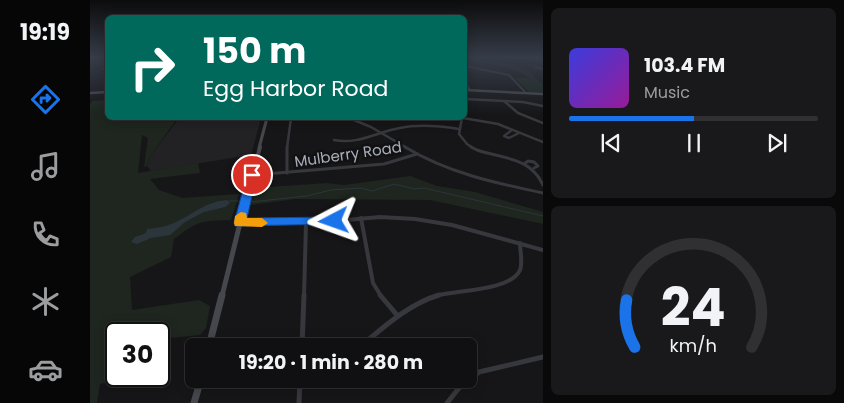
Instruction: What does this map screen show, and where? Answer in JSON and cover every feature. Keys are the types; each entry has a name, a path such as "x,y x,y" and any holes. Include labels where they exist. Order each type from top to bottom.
{"main road":[{"path":"470,90 543,94"},
{"path":"90,93 105,92"},
{"path":"211,338 266,120"},
{"path":"194,403 198,388"}],"street":[{"path":"510,77 526,94"},
{"path":"467,85 470,90"},
{"path":"467,99 543,106"},
{"path":"504,101 518,113 543,123"},
{"path":"467,119 490,122 543,142"},
{"path":"287,173 286,156 291,120"},
{"path":"355,120 368,124 417,154 467,175 543,193"},
{"path":"462,120 458,129 459,136 470,147 534,168 540,175 543,185"},
{"path":"334,140 353,141 408,127 458,129"},
{"path":"513,130 504,136 509,138 519,133"},
{"name":"Mulberry Road","path":"252,175 384,164 417,154"},
{"path":"524,164 528,161 534,162 538,166 534,168"},
{"path":"240,223 306,223 389,217 434,221 543,250"},
{"path":"361,218 373,283 381,296 398,315"},
{"path":"302,338 306,223"},
{"path":"371,338 398,315 421,301 441,294 512,280 521,269 520,243"},
{"path":"447,403 459,388 479,372 543,357"},
{"path":"299,403 300,388"}],"shaded area":[{"path":"528,77 535,77 543,84 543,92 529,92 515,78 529,78"},
{"path":"105,100 105,120 176,120 149,158 147,166 144,167 148,138 142,135 138,173 198,163 200,173 150,179 159,190 182,198 239,194 231,220 206,221 189,228 174,239 171,257 130,277 132,310 199,300 210,306 206,328 200,335 170,338 170,322 105,322 105,383 100,384 97,403 90,403 90,104 93,101"},
{"path":"178,120 260,120 251,155 151,171 147,166 149,158"},
{"path":"410,176 437,186 475,192 543,212 543,224 430,200 295,199 251,205 255,188 327,183 344,185"},
{"path":"227,200 230,203 225,207 204,212 185,222 170,235 151,238 137,244 131,242 135,237 146,233 147,229 172,224 208,205"}],"waterway":[{"path":"250,202 307,196 331,190 361,188 372,191 394,184 415,189 424,188 543,216"},
{"path":"229,201 238,201"}],"slow traffic":[{"path":"241,216 240,223 262,223"}],"route":[{"path":"252,175 240,223 334,221"}]}
